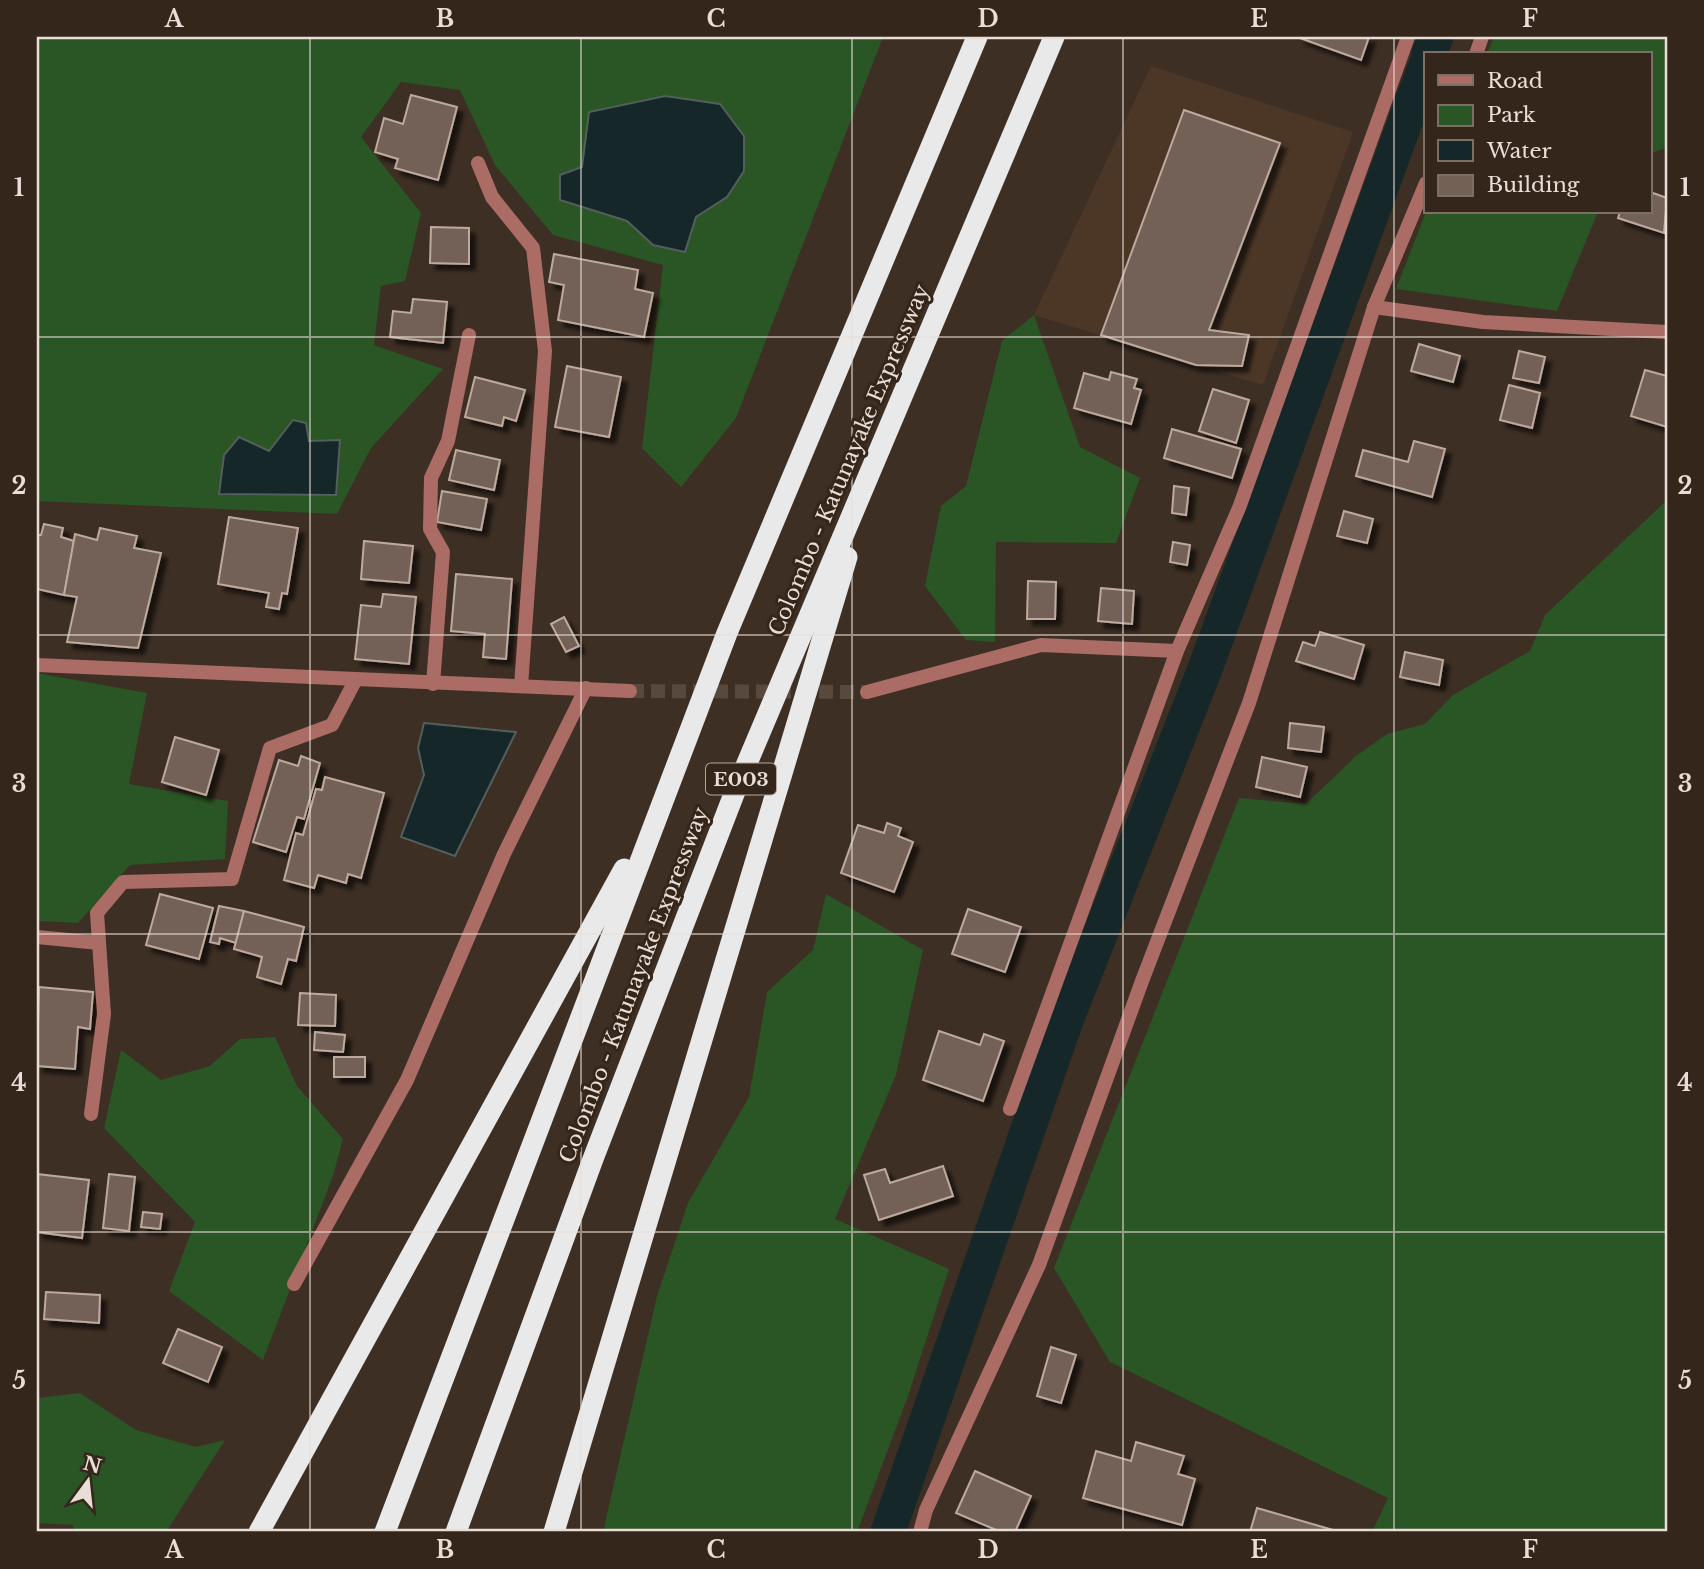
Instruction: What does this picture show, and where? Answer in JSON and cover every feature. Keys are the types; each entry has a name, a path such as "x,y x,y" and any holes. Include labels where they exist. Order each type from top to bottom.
{"highway":[{"name":"Colombo - Katunayake Expressway","path":"385,1532 661,801 732,621 977,37"},
{"name":"Colombo - Katunayake Expressway","path":"456,1532 593,1158 734,794 1054,37"},
{"path":"554,1532 879,451"},
{"path":"259,1532 661,801"}],"street":[{"path":"1010,1110 1177,651 1239,508 1408,37"},
{"path":"478,163 492,197 533,248 545,351 521,686"},
{"path":"920,1532 926,1510 1039,1265 1142,981 1249,703 1374,307 1424,188"},
{"path":"1374,307 1483,322 1667,331"},
{"path":"433,684 443,552 429,529 431,478 448,441 469,335"},
{"path":"867,692 1041,645 1177,651"},
{"path":"37,666 630,691"},
{"path":"91,1114 104,1014 97,914 123,882 232,879 270,748 332,725 355,681"},
{"path":"294,1284 407,1080 504,853 586,688"},
{"path":"37,937 99,943"}],"shaded area":[{"path":"1151,66 1353,132 1263,385 1034,315"}],"green space":[{"path":"37,37 883,37 736,418 681,487 642,448 663,265 553,235 495,165 460,90 401,82 361,137 421,213 405,281 381,286 374,345 443,369 371,448 337,514 37,501"},
{"path":"1494,37 1667,37 1667,147 1652,153 1652,52 1488,52"},
{"path":"1425,214 1597,214 1557,311 1396,289"},
{"path":"1034,315 1080,447 1140,478 1116,543 996,542 995,642 966,640 925,586 941,506 966,486 1002,341"},
{"path":"1667,500 1667,1532 1372,1532 1388,1498 1110,1362 1054,1268 1239,798 1306,804 1356,756 1387,734 1425,724 1453,695 1530,651 1545,615"},
{"path":"37,673 147,693 129,784 228,801 225,859 130,865 78,923 37,921"},
{"path":"826,894 923,950 896,1075 835,1219 949,1269 908,1396 857,1532 603,1532 657,1296 688,1203 749,1097 767,992 813,950"},
{"path":"275,1037 297,1086 343,1139 333,1176 263,1360 169,1291 195,1222 104,1128 121,1050 161,1080 210,1066 240,1039"},
{"path":"80,1393 136,1430 196,1447 225,1440 166,1532 75,1532 73,1525 37,1523 37,1398"}],"water":[{"path":"665,96 720,104 744,136 744,171 727,197 696,217 685,252 653,245 627,221 560,200 560,175 582,167 589,112"},
{"path":"293,420 306,423 309,441 340,440 336,495 219,494 224,455 239,437 269,451"},
{"path":"424,723 516,732 455,856 401,837 424,775 418,748"}],"building":[{"path":"1297,37 1369,37 1361,60"},
{"path":"411,95 457,107 438,180 395,168 398,159 375,152 384,118 403,124"},
{"path":"1184,110 1280,143 1209,330 1249,335 1242,366 1196,365 1101,335"},
{"path":"1652,193 1667,198 1664,233 1618,218 1619,214 1652,214"},
{"path":"431,227 469,228 469,264 430,263"},
{"path":"554,254 638,270 635,289 653,293 644,337 558,320 564,285 549,282"},
{"path":"413,299 447,302 443,343 390,337 393,311 411,313"},
{"path":"1419,344 1460,356 1453,382 1411,371"},
{"path":"1519,351 1545,357 1539,383 1513,378"},
{"path":"567,366 621,377 609,437 555,427"},
{"path":"1645,370 1667,376 1667,427 1631,416"},
{"path":"1111,372 1137,379 1134,388 1141,390 1131,424 1074,408 1084,373 1109,380"},
{"path":"475,377 525,390 516,421 504,417 502,426 465,417"},
{"path":"1509,385 1540,393 1532,428 1500,420"},
{"path":"1213,389 1249,400 1236,443 1199,431"},
{"path":"1172,429 1241,449 1232,478 1164,458"},
{"path":"1414,441 1445,449 1432,497 1356,476 1363,450 1408,462"},
{"path":"456,450 500,460 494,490 449,480"},
{"path":"1174,486 1189,488 1186,515 1172,513"},
{"path":"442,491 487,499 481,530 437,522"},
{"path":"1344,511 1373,519 1367,543 1337,536"},
{"path":"229,517 298,528 287,594 282,593 279,609 266,607 269,593 218,584"},
{"path":"44,524 63,528 61,537 74,541 64,595 37,589 37,535 41,535"},
{"path":"100,528 137,536 134,548 161,553 138,648 67,642 77,597 64,595 75,534 97,540"},
{"path":"364,541 413,546 409,583 361,579"},
{"path":"1173,542 1190,545 1187,565 1170,562"},
{"path":"456,574 512,579 506,659 483,657 485,634 451,631"},
{"path":"1028,581 1056,582 1055,619 1027,619"},
{"path":"1101,588 1134,591 1132,624 1098,621"},
{"path":"383,594 416,597 409,664 355,659 361,605 381,607"},
{"path":"564,617 579,646 566,652 551,624"},
{"path":"1320,632 1364,645 1354,679 1296,661 1303,642 1315,646"},
{"path":"1405,652 1443,660 1439,685 1400,677"},
{"path":"1290,723 1324,727 1321,752 1288,748"},
{"path":"175,737 219,750 206,795 162,782"},
{"path":"301,756 320,763 304,819 297,817 286,852 253,842 279,760 298,766"},
{"path":"1262,757 1307,767 1300,797 1256,787"},
{"path":"325,777 384,793 361,878 348,874 346,883 318,875 314,888 284,880 296,833 303,835 316,789 322,790"},
{"path":"887,823 901,828 898,836 913,842 894,892 841,873 858,825 884,833"},
{"path":"160,894 213,908 199,959 146,945"},
{"path":"219,906 244,911 236,943 220,938 219,944 210,942"},
{"path":"968,909 1021,927 1005,972 952,954"},
{"path":"244,911 304,927 296,961 288,959 281,984 257,977 262,957 234,949"},
{"path":"39,987 93,992 90,1029 78,1027 75,1069 37,1066"},
{"path":"300,993 336,995 335,1026 298,1025"},
{"path":"939,1031 980,1045 984,1034 1004,1041 983,1101 923,1080"},
{"path":"315,1032 345,1035 343,1052 314,1050"},
{"path":"334,1057 365,1057 365,1077 334,1077"},
{"path":"943,1166 953,1196 879,1220 864,1175 885,1169 890,1183"},
{"path":"37,1174 89,1180 82,1238 37,1232"},
{"path":"109,1174 135,1177 129,1231 103,1228"},
{"path":"143,1212 162,1214 160,1229 141,1227"},
{"path":"46,1292 100,1295 99,1323 44,1319"},
{"path":"178,1329 222,1347 208,1382 163,1363"},
{"path":"1051,1347 1076,1355 1061,1403 1037,1396"},
{"path":"1136,1442 1184,1456 1178,1474 1195,1479 1182,1525 1083,1498 1096,1451 1131,1461"},
{"path":"975,1471 1031,1496 1015,1532 1001,1532 956,1513"},
{"path":"1257,1508 1340,1532 1250,1532"}],"waterway":[{"path":"1430,52 1436,37"},
{"path":"888,1532 1065,1023 1205,669 1424,70"}],"tunnel":[{"path":"630,691 867,692"}]}
